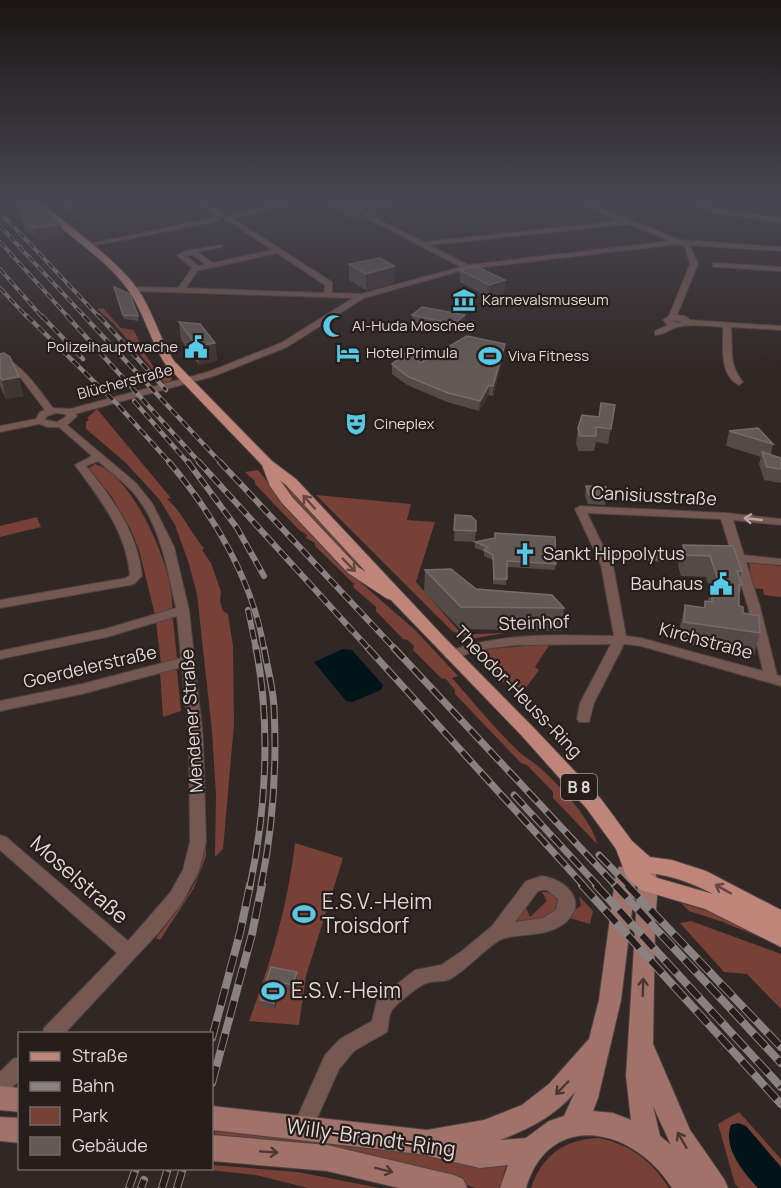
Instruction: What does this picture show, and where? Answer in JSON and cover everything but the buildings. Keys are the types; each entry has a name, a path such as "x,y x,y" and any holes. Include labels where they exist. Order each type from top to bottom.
{"main road":[{"name":"B 8","path":"101,258 134,289 163,353 187,381"},
{"name":"Theodor-Heuss-Ring","path":"187,381 267,464 276,486 287,500 341,558 364,579 399,600 571,778 594,804 625,846 638,875"},
{"path":"638,875 672,868 699,877 781,920"},
{"path":"638,875 710,902 781,938"},
{"path":"573,1124 586,1098 638,875"},
{"path":"638,875 644,923 638,1076 641,1108 649,1142"},
{"path":"419,1141 466,1138 518,1122 557,1093 600,1044"},
{"path":"641,1044 666,1111 702,1173 715,1188"},
{"path":"0,1098 18,1100"},
{"name":"Willy-Brandt-Ring","path":"213,1118 419,1141 480,1155 530,1150"},
{"path":"513,1188 520,1166 530,1150 542,1138 573,1124 591,1122 630,1131 649,1142 666,1158 686,1188"},
{"path":"0,1129 18,1131"},
{"name":"Willy-Brandt-Ring","path":"213,1148 327,1158 454,1188"}],"street":[{"path":"183,258 197,268"},
{"path":"202,258 211,265"},
{"path":"180,291 194,269 242,258"},
{"path":"289,258 329,284 328,295"},
{"path":"450,258 467,267"},
{"path":"134,289 361,296 467,267 541,258"},
{"path":"658,333 673,321 694,264 692,258"},
{"path":"716,265 781,269"},
{"name":"Blücherstraße","path":"51,411 70,412 187,381 279,347 361,296"},
{"path":"673,321 681,325 688,322 781,328"},
{"path":"727,325 727,364 731,375 739,382"},
{"path":"0,359 19,369 26,376 51,411 43,414 40,421"},
{"path":"0,429 40,421 50,425 61,424 71,418 70,412"},
{"name":"Mendener Straße","path":"61,424 132,485 147,503 168,547 183,610 196,739 197,849 188,877 176,898 66,1025"},
{"path":"0,604 134,578 137,574 125,532 102,494 80,465 100,456"},
{"name":"Canisiusstraße","path":"603,555 580,509 726,516 781,522"},
{"path":"726,516 736,560 754,607 776,680"},
{"path":"584,719 587,703 620,639 616,602 603,555 706,560"},
{"path":"736,560 781,562"},
{"path":"0,655 107,633 183,610"},
{"name":"Steinhof","path":"451,655 477,645 506,641 620,639"},
{"name":"Kirchstraße","path":"620,639 641,642 776,680"},
{"name":"Goerdelerstraße","path":"0,705 82,689 187,661"},
{"name":"Moselstraße","path":"0,840 129,952"},
{"path":"303,1127 333,1062 347,1045 380,1026 383,1006 421,975 445,974 498,931"},
{"path":"0,1085 18,1068"}],"green space":[{"path":"103,308 121,328 134,330 145,354 159,375 167,373 172,378 171,381 165,384 114,324 97,309"},
{"path":"97,409 171,498 167,499 178,510 204,548 202,550 211,563 221,592 220,601 223,611 228,614 233,646 234,724 223,849 215,857 216,795 212,731 197,594 175,525 159,499 125,462 86,429 86,422 89,420 87,418"},
{"path":"95,464 109,472 124,486 149,527 167,573 172,609 155,615 139,550 131,530 112,497 89,468"},
{"path":"258,470 288,507 352,575 415,630 458,676 452,678 506,739 564,792 589,824 597,844 553,798 553,792 527,765 521,763 455,694 455,690 446,679 441,678 413,650 414,646 408,640 403,639 376,611 376,607 353,587 354,584 315,546 315,543 306,538 307,535 299,530 245,472"},
{"path":"288,487 367,571 357,569 283,488"},
{"path":"316,495 411,504 407,520 435,522 416,582 459,631 474,634 505,633 471,639 452,631"},
{"path":"37,517 41,527 0,537 0,526"},
{"path":"749,563 781,566 781,597 764,595 763,589 753,588"},
{"path":"167,618 173,619 177,658 161,664 156,622"},
{"path":"550,644 535,667 539,670 520,696 495,675 498,673 491,667 488,668 483,652 488,649"},
{"path":"174,669 177,671 181,711 163,717 160,673"},
{"path":"202,714 204,771 199,715"},
{"path":"205,828 206,856 194,888 160,940 156,938 185,899 199,873 203,858"},
{"name":"E.S.V.-Heim Troisdorf","path":"295,843 343,858 306,976 299,1025 249,1021 278,933"},
{"path":"542,892 547,892 557,899 556,910 541,919 518,921 525,905 530,917 547,901"},
{"path":"579,896 593,911 590,924 570,918 574,910 581,906"},
{"path":"681,903 721,915 781,946 723,922 689,911"},
{"path":"691,921 781,954 781,1009 747,974 724,972 680,923"},
{"path":"739,1112 781,1159 781,1188 739,1188 735,1184 718,1124"},
{"path":"215,1131 294,1137 478,1162 504,1162 506,1166 500,1188 475,1188 442,1177 213,1141"},
{"path":"599,1138 621,1145 640,1156 648,1162 669,1188 531,1188 541,1166 556,1151 576,1142"},
{"path":"213,1165 298,1172 379,1188 308,1188 256,1175 208,1170 213,1170"}],"shaded area":[{"path":"343,649 352,650 383,685 381,690 352,702 346,701 314,662"},
{"path":"738,1123 746,1126 781,1167 781,1188 758,1188 741,1167 729,1142 731,1125"}],"railway":[{"path":"15,258 69,318"},
{"path":"30,258 86,318"},
{"path":"44,258 100,318"},
{"path":"0,269 43,318"},
{"path":"0,288 28,318"},
{"path":"27,316 118,405 171,464"},
{"path":"42,316 83,359"},
{"path":"67,316 201,464"},
{"path":"84,316 222,464"},
{"path":"99,316 166,390"},
{"path":"134,401 189,464"},
{"path":"169,462 186,482 229,550 251,599 264,649"},
{"path":"188,462 237,528 264,576"},
{"path":"199,462 369,649"},
{"path":"220,462 395,649"},
{"path":"248,610 256,649"},
{"path":"250,886 260,828 265,767 264,707 256,648"},
{"path":"261,886 271,819 275,752 273,700 264,648"},
{"path":"368,648 584,886"},
{"path":"394,648 616,886"},
{"path":"514,795 598,886"},
{"path":"599,855 629,886"},
{"path":"213,1034 240,933 250,885"},
{"path":"213,1079 252,934 262,885"},
{"path":"582,885 781,1104"},
{"path":"596,885 781,1087"},
{"path":"615,885 781,1063"},
{"path":"627,885 781,1047"},
{"path":"129,1188 135,1170"},
{"path":"162,1188 167,1170"},
{"path":"177,1188 182,1170"},
{"path":"141,1188 144,1180"}],"place":[{"name":"Karnevalsmuseum","path":"464,300"},
{"name":"Al-Huda Moschee","path":"334,326"},
{"name":"Polizeihauptwache","path":"196,347"},
{"name":"Hotel Primula","path":"348,353"},
{"name":"Viva Fitness","path":"490,356"},
{"name":"Cineplex","path":"356,424"},
{"name":"Sankt Hippolytus","path":"525,554"},
{"name":"Bauhaus","path":"721,584"},
{"name":"E.S.V.-Heim Troisdorf","path":"304,914"},
{"name":"E.S.V.-Heim","path":"273,991"}]}
